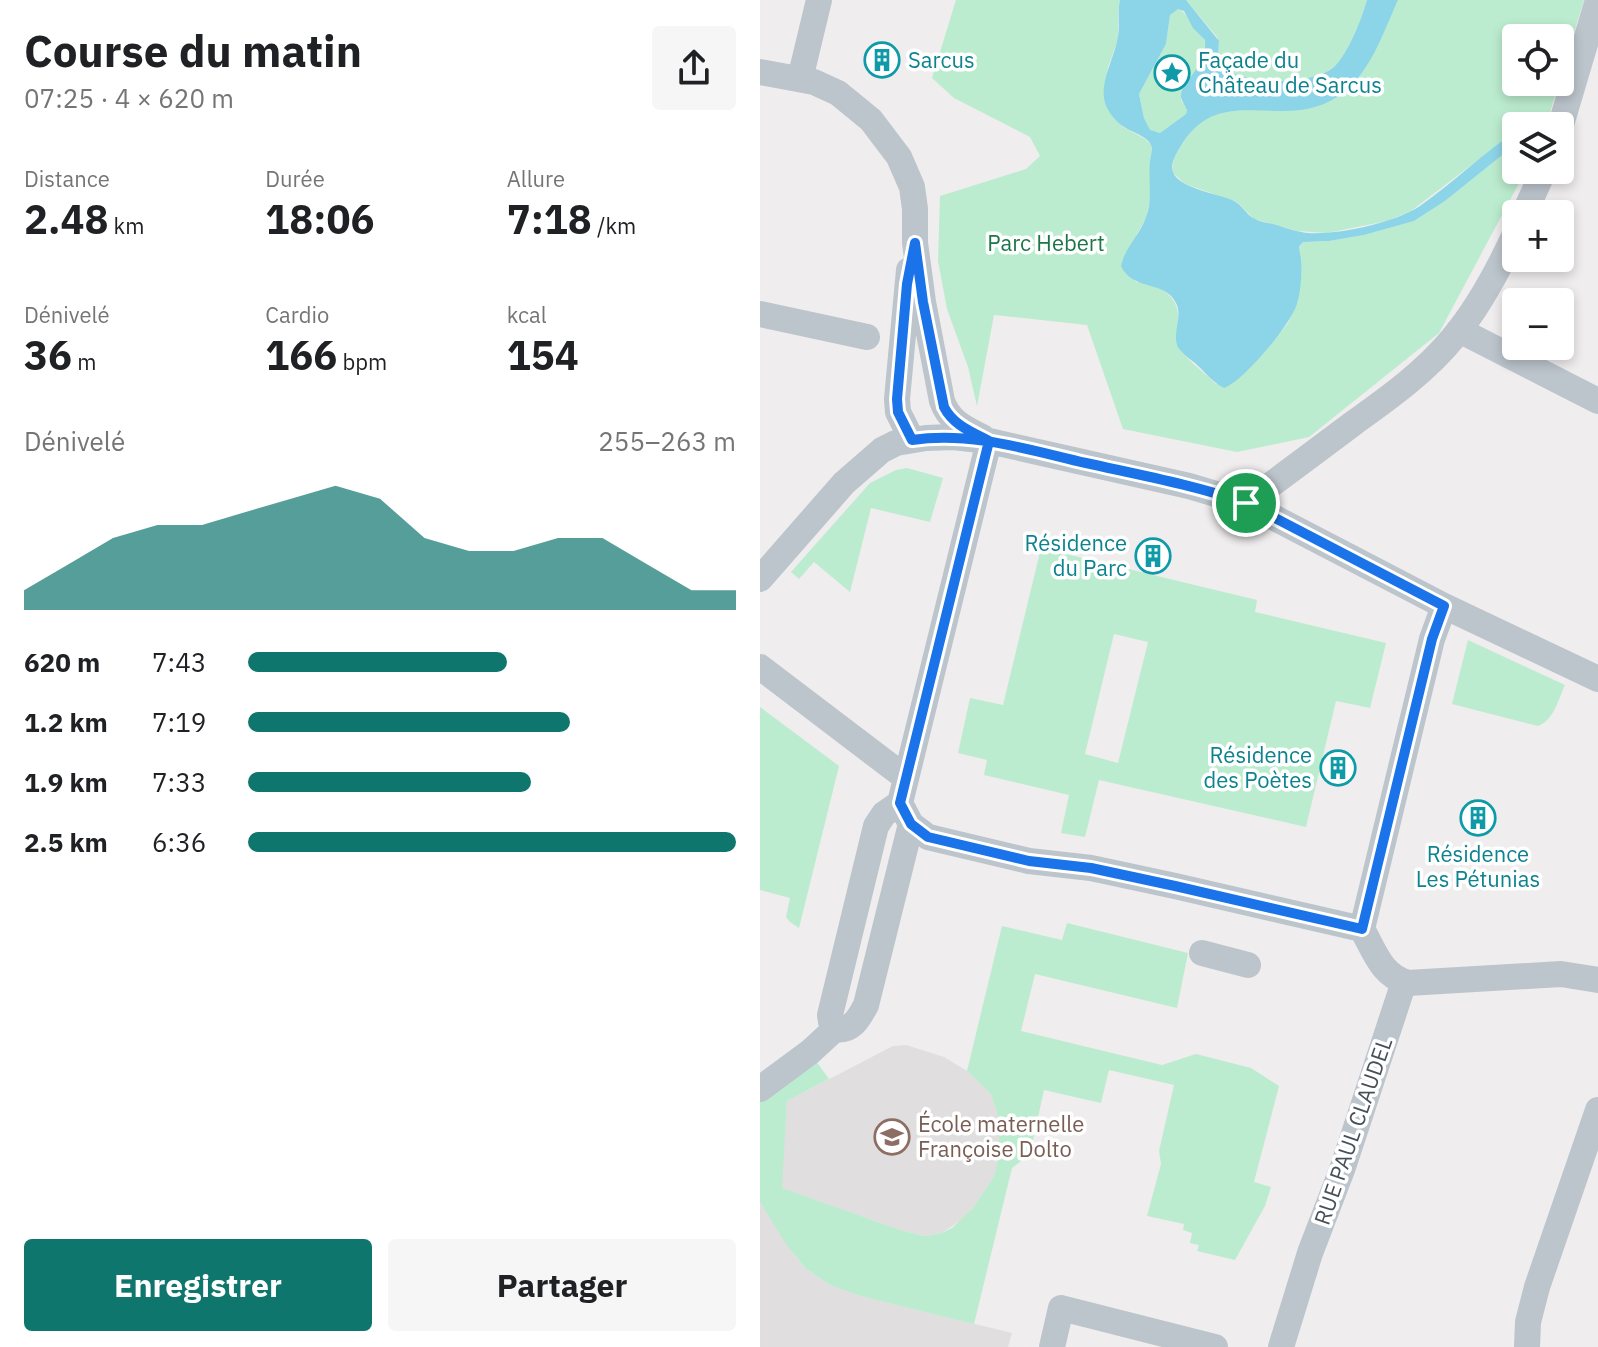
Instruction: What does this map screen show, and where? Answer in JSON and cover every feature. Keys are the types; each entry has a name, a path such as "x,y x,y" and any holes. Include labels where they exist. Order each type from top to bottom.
{"street":[{"path":"800,79 819,0"},
{"path":"1565,112 1598,0"},
{"path":"760,72 827,87 851,102 892,145 912,187 923,302 944,407 955,422 989,441"},
{"path":"912,440 898,412 897,399 907,284 915,243"},
{"path":"1246,503 1416,375 1443,350 1459,330 1502,259"},
{"path":"760,314 867,337"},
{"path":"1459,330 1598,401"},
{"path":"760,579 844,483 882,450 912,440 953,437 989,441 1189,486 1246,503 1444,606 1598,679"},
{"path":"760,1089 835,1029 830,1015 876,826 884,814 906,802 989,441"},
{"path":"1444,606 1432,639 1362,929 1385,971 1404,982 1561,974 1598,980"},
{"path":"760,667 906,802 928,837 1029,861 1091,868 1362,929"},
{"path":"1202,953 1248,965"},
{"name":"RUE PAUL CLAUDEL","path":"1281,1347 1310,1253 1343,1167 1404,982"},
{"path":"1527,1347 1528,1322 1537,1287 1598,1110"},
{"path":"1052,1347 1061,1308 1215,1347"}],"shaded area":[{"name":"École maternelle Françoise Dolto","path":"906,1045 944,1057 967,1071 991,1094 999,1119 999,1155 994,1176 973,1208 961,1220 942,1233 925,1236 781,1188 787,1101 893,1046"},
{"path":"760,1202 805,1268 830,1285 860,1296 1012,1333 1008,1347 760,1347"}],"green space":[{"name":"Parc Hebert","path":"956,0 1120,0 1118,40 1108,67 1104,101 1117,121 1145,139 1152,150 1146,218 1122,261 1136,282 1159,288 1171,297 1178,311 1176,338 1179,348 1216,384 1242,375 1288,323 1297,304 1301,278 1299,248 1303,242 1364,235 1414,221 1445,201 1502,155 1502,184 1519,184 1510,200 1502,200 1502,215 1439,333 1309,437 1237,452 1123,429 1087,325 994,315 977,406 968,367 947,309 938,261 940,196 1026,169 1040,156 1030,137 954,98 932,78"},
{"path":"1186,0 1367,0 1358,26 1334,67 1309,78 1273,81 1239,75 1226,69 1218,60 1217,37"},
{"path":"1398,0 1584,0 1574,33 1574,24 1502,24 1502,96 1555,96 1550,112 1502,112 1502,142 1411,211 1387,221 1327,233 1297,231 1254,219 1237,202 1185,184 1173,173 1176,155 1197,126 1214,116 1232,111 1294,109 1315,106 1335,98 1357,79 1373,54"},
{"path":"1177,8 1204,39 1206,49 1205,56 1181,96 1186,114 1160,133 1150,131 1139,94 1166,44 1170,15"},
{"path":"907,468 943,478 930,522 871,508 850,592 814,562 799,579 791,572 870,483"},
{"path":"1041,548 1257,600 1255,612 1386,643 1370,708 1336,701 1306,827 1099,780 1085,837 1061,833 1069,795 984,775 987,760 958,753 970,698 1003,705","holes":["1114,634 1148,642 1118,763 1085,754"]},
{"path":"1468,640 1565,685 1548,719 1538,726 1452,704"},
{"path":"760,707 839,766 799,928 786,917 790,898 760,890"},
{"path":"1067,923 1188,953 1177,1008 1035,974 1021,1031 1162,1065 1196,1054 1251,1068 1279,1086 1254,1182 1271,1187 1265,1206 1235,1260 1197,1251 1199,1245 1190,1243 1192,1233 1183,1230 1184,1224 1147,1216 1161,1164 1159,1151 1174,1085 1109,1070 1101,1103 1044,1090 1030,1154 1012,1168 974,1324 860,1296 830,1285 805,1268 760,1202 760,1099 816,1061 829,1079 787,1101 782,1188 903,1231 925,1236 952,1228 973,1208 994,1176 999,1154 999,1119 991,1094 967,1071 1002,926 1062,940"}],"water":[{"path":"1120,0 1186,0 1219,41 1218,60 1226,69 1239,75 1273,81 1309,78 1324,73 1339,61 1358,26 1367,0 1398,0 1366,66 1337,97 1316,107 1232,111 1212,116 1195,128 1179,149 1172,166 1176,178 1235,202 1259,221 1308,233 1335,232 1381,223 1420,206 1502,141 1502,155 1445,201 1414,221 1364,235 1303,242 1299,247 1300,288 1293,313 1277,338 1254,364 1224,388 1178,347 1178,312 1171,296 1133,279 1121,266 1148,210 1152,149 1145,138 1118,122 1105,103 1106,78 1118,37","holes":["1178,9 1184,11 1193,28 1205,40 1205,50 1182,91 1186,114 1160,133 1150,130 1139,94 1166,44 1170,15"]}],"place":[{"name":"Sarcus","path":"882,60"},
{"name":"Façade du Château de Sarcus","path":"1172,73"},
{"name":"Résidence du Parc","path":"1153,556"},
{"name":"Résidence des Poètes","path":"1338,768"},
{"name":"Résidence Les Pétunias","path":"1478,818"},
{"name":"École maternelle Françoise Dolto","path":"892,1137"}],"route":[{"path":"1246,503 1212,491 989,441 953,437 912,440 898,412 897,399 907,284 915,243 944,407 955,422 989,441 900,803 911,824 928,837 1029,861 1091,868 1362,929 1432,639 1444,606 1246,503"}]}
